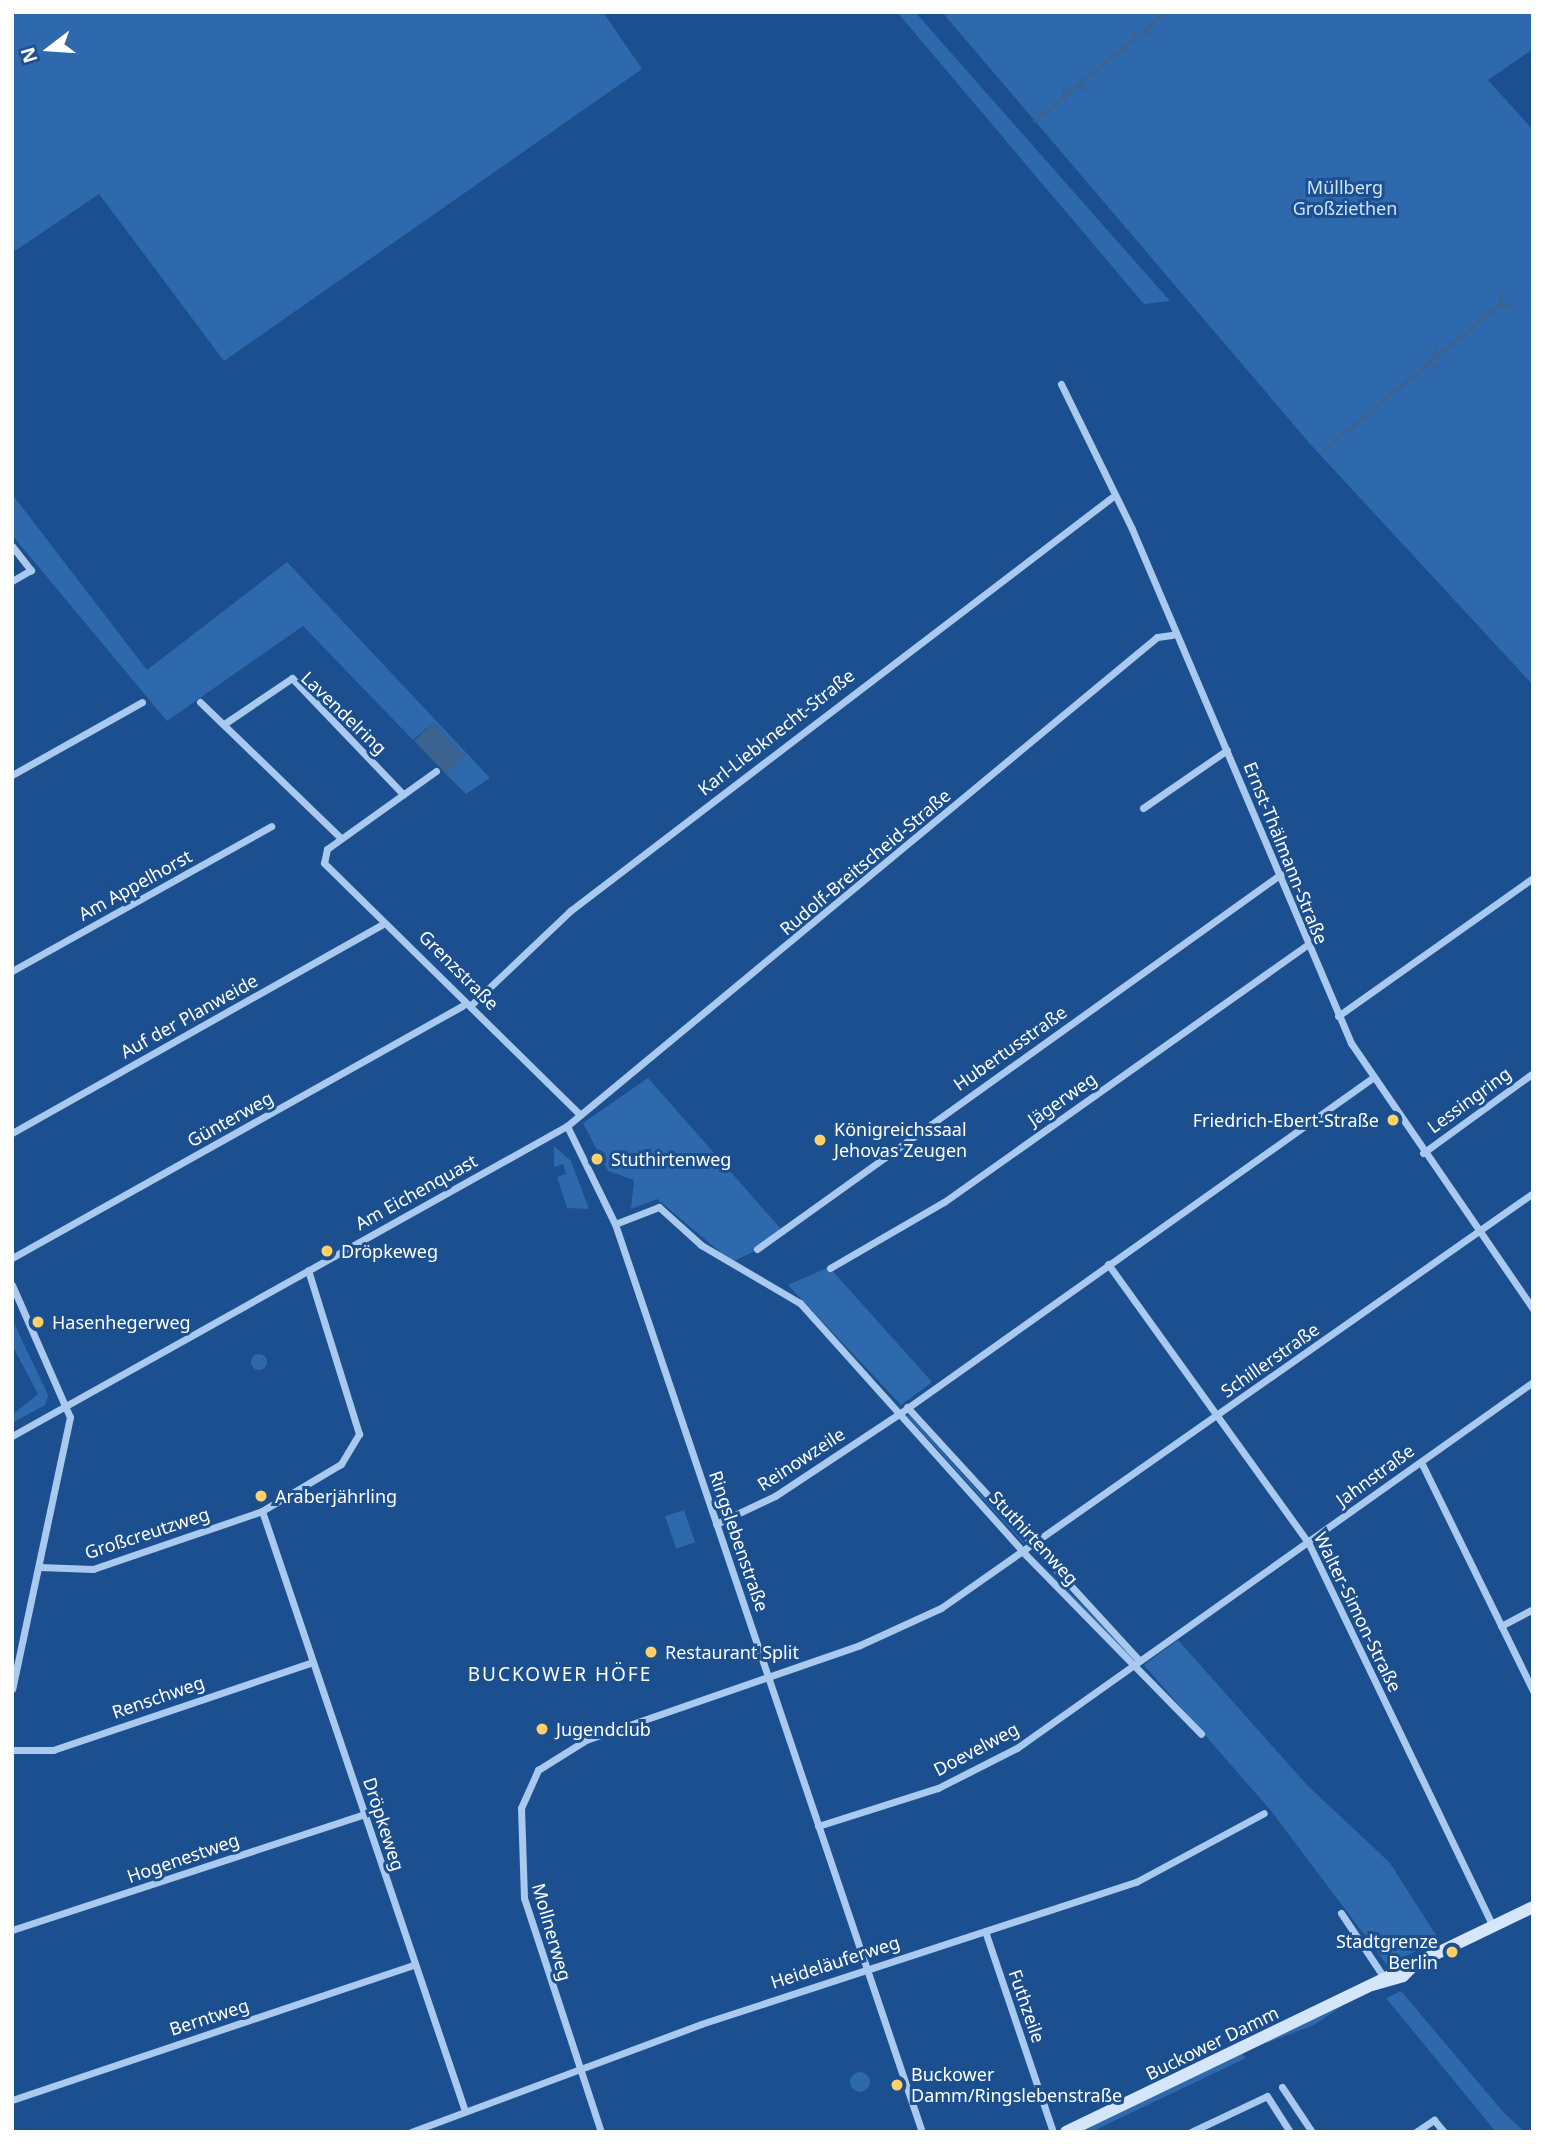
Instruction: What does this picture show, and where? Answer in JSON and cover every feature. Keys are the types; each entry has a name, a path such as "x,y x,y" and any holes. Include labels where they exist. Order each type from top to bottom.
{"main road":[{"name":"Buckower Damm","path":"1066,2132 1533,1907"}],"street":[{"name":"Ernst-Thälmann-Straße","path":"1060,384 1111,498 1132,529 1172,635 1282,874 1306,946 1338,1016 1371,1079 1533,1309"},
{"name":"Karl-Liebknecht-Straße","path":"471,1005 570,911 1111,498"},
{"path":"12,546 31,569 12,581"},
{"name":"Rudolf-Breitscheid-Straße","path":"577,1116 1157,637 1172,635"},
{"name":"Lavendelring","path":"224,724 292,678 403,794"},
{"path":"12,775 142,702"},
{"path":"201,702 341,838 436,771"},
{"path":"1143,808 1227,750"},
{"name":"Am Appelhorst","path":"12,971 271,826"},
{"name":"Grenzstraße","path":"341,838 327,849 327,867 471,1005 577,1116"},
{"name":"Hubertusstraße","path":"757,1249 1282,874"},
{"path":"1338,1016 1533,878"},
{"name":"Auf der Planweide","path":"12,1133 381,925"},
{"name":"Jägerweg","path":"830,1268 944,1202 1306,946"},
{"name":"Günterweg","path":"12,1258 463,1006"},
{"name":"Lessingring","path":"1423,1153 1533,1073"},
{"path":"899,1414 1371,1079"},
{"name":"Am Eichenquast","path":"12,1436 566,1126 577,1116"},
{"name":"Ringslebenstraße","path":"566,1126 615,1224 922,2132"},
{"name":"Schillerstraße","path":"1024,1553 1533,1193"},
{"name":"Stuthirtenweg","path":"615,1224 649,1207 669,1213 701,1245 800,1303 1024,1553 1136,1663 1201,1734"},
{"name":"Walter-Simon-Straße","path":"1108,1264 1308,1542 1493,1927"},
{"path":"262,1511 341,1464 359,1434 308,1270"},
{"path":"12,1285 69,1404 39,1567 12,1689"},
{"name":"Jahnstraße","path":"1136,1663 1533,1382"},
{"path":"907,1407 1136,1663"},
{"name":"Reinowzeile","path":"716,1524 775,1496 899,1414"},
{"path":"1421,1462 1533,1691"},
{"name":"Großcreutzweg","path":"39,1567 93,1569 262,1511"},
{"name":"Dröpkeweg","path":"262,1511 465,2111"},
{"name":"Mollnerweg","path":"601,2132 524,1898 519,1834 528,1785 546,1763 574,1745 906,1626 1024,1553"},
{"path":"1501,1626 1533,1609"},
{"name":"Renschweg","path":"12,1750 52,1750 313,1662"},
{"name":"Doevelweg","path":"818,1826 971,1774 1136,1663"},
{"name":"Heideläuferweg","path":"411,2132 579,2069 866,1968 1136,1882 1264,1813"},
{"name":"Hogenestweg","path":"12,1930 364,1814"},
{"path":"1341,1913 1386,1979"},
{"name":"Futhzeile","path":"985,1931 1053,2132"},
{"name":"Berntweg","path":"12,2100 415,1964"},
{"path":"1282,2087 1312,2132"},
{"path":"1191,2132 1267,2096 1290,2132"},
{"path":"1416,2132 1434,2120 1444,2132"}],"green space":[{"path":"12,12 603,12 642,69 224,361 99,194 12,253"},
{"path":"897,12 915,12 1170,301 1144,304"},
{"name":"Müllberg Großziethen","path":"942,12 1533,12 1533,49 1488,80 1533,130 1533,685 1311,445"},
{"path":"12,494 147,670 287,562 490,778 466,794 443,771 465,756 433,723 413,740 303,626 167,721 12,535"},
{"path":"648,1078 781,1229 755,1251 732,1262 657,1199 631,1209 634,1180 608,1171 583,1123"},
{"path":"554,1146 571,1161 589,1209 567,1208 557,1177 566,1174 563,1164 554,1167"},
{"path":"829,1267 932,1382 901,1405 788,1285"},
{"path":"12,1319 48,1395 45,1405 12,1423 12,1415 38,1394 12,1345"},
{"path":"259,1354 267,1362 259,1370 251,1362"},
{"path":"909,1415 1024,1542 1024,1544 907,1416"},
{"path":"684,1510 695,1542 676,1549 665,1517"},
{"path":"1036,1558 1133,1657 1131,1659"},
{"path":"1178,1640 1307,1785 1390,1863 1439,1940 1387,1965 1272,1812 1144,1665"},
{"path":"1401,1991 1504,2113 1525,2132 1496,2132 1386,1998"},
{"path":"1344,2005 1314,2025 1267,2043 1268,2041"},
{"path":"1242,2054 1246,2058 1091,2132 1077,2132"},
{"path":"856,2072 864,2072 870,2082 864,2092 856,2092 850,2086 850,2078"}],"shaded area":[{"path":"433,723 465,756 446,774 414,741"}],"waterway":[{"path":"1034,121 1166,12"},
{"path":"1133,28 1134,39"},
{"path":"1145,30 1154,33"},
{"path":"1080,86 1089,89"},
{"path":"1064,89 1065,99"},
{"path":"1501,293 1501,303"},
{"path":"1322,451 1501,303 1510,305"},
{"path":"1434,358 1435,348"},
{"path":"1428,364 1438,366"}],"place":[{"name":"Friedrich-Ebert-Straße","path":"1393,1120"},
{"name":"Königreichssaal Jehovas Zeugen","path":"820,1140"},
{"name":"Stuthirtenweg","path":"597,1159"},
{"name":"Dröpkeweg","path":"327,1251"},
{"name":"Hasenhegerweg","path":"38,1322"},
{"name":"Araberjährling","path":"261,1496"},
{"name":"Restaurant Split","path":"651,1652"},
{"name":"Jugendclub","path":"542,1729"},
{"name":"Stadtgrenze Berlin","path":"1452,1952"},
{"name":"Buckower Damm/Ringslebenstraße","path":"897,2085"}],"district":[{"name":"BUCKOWER HÖFE","path":"560,1675"}]}
